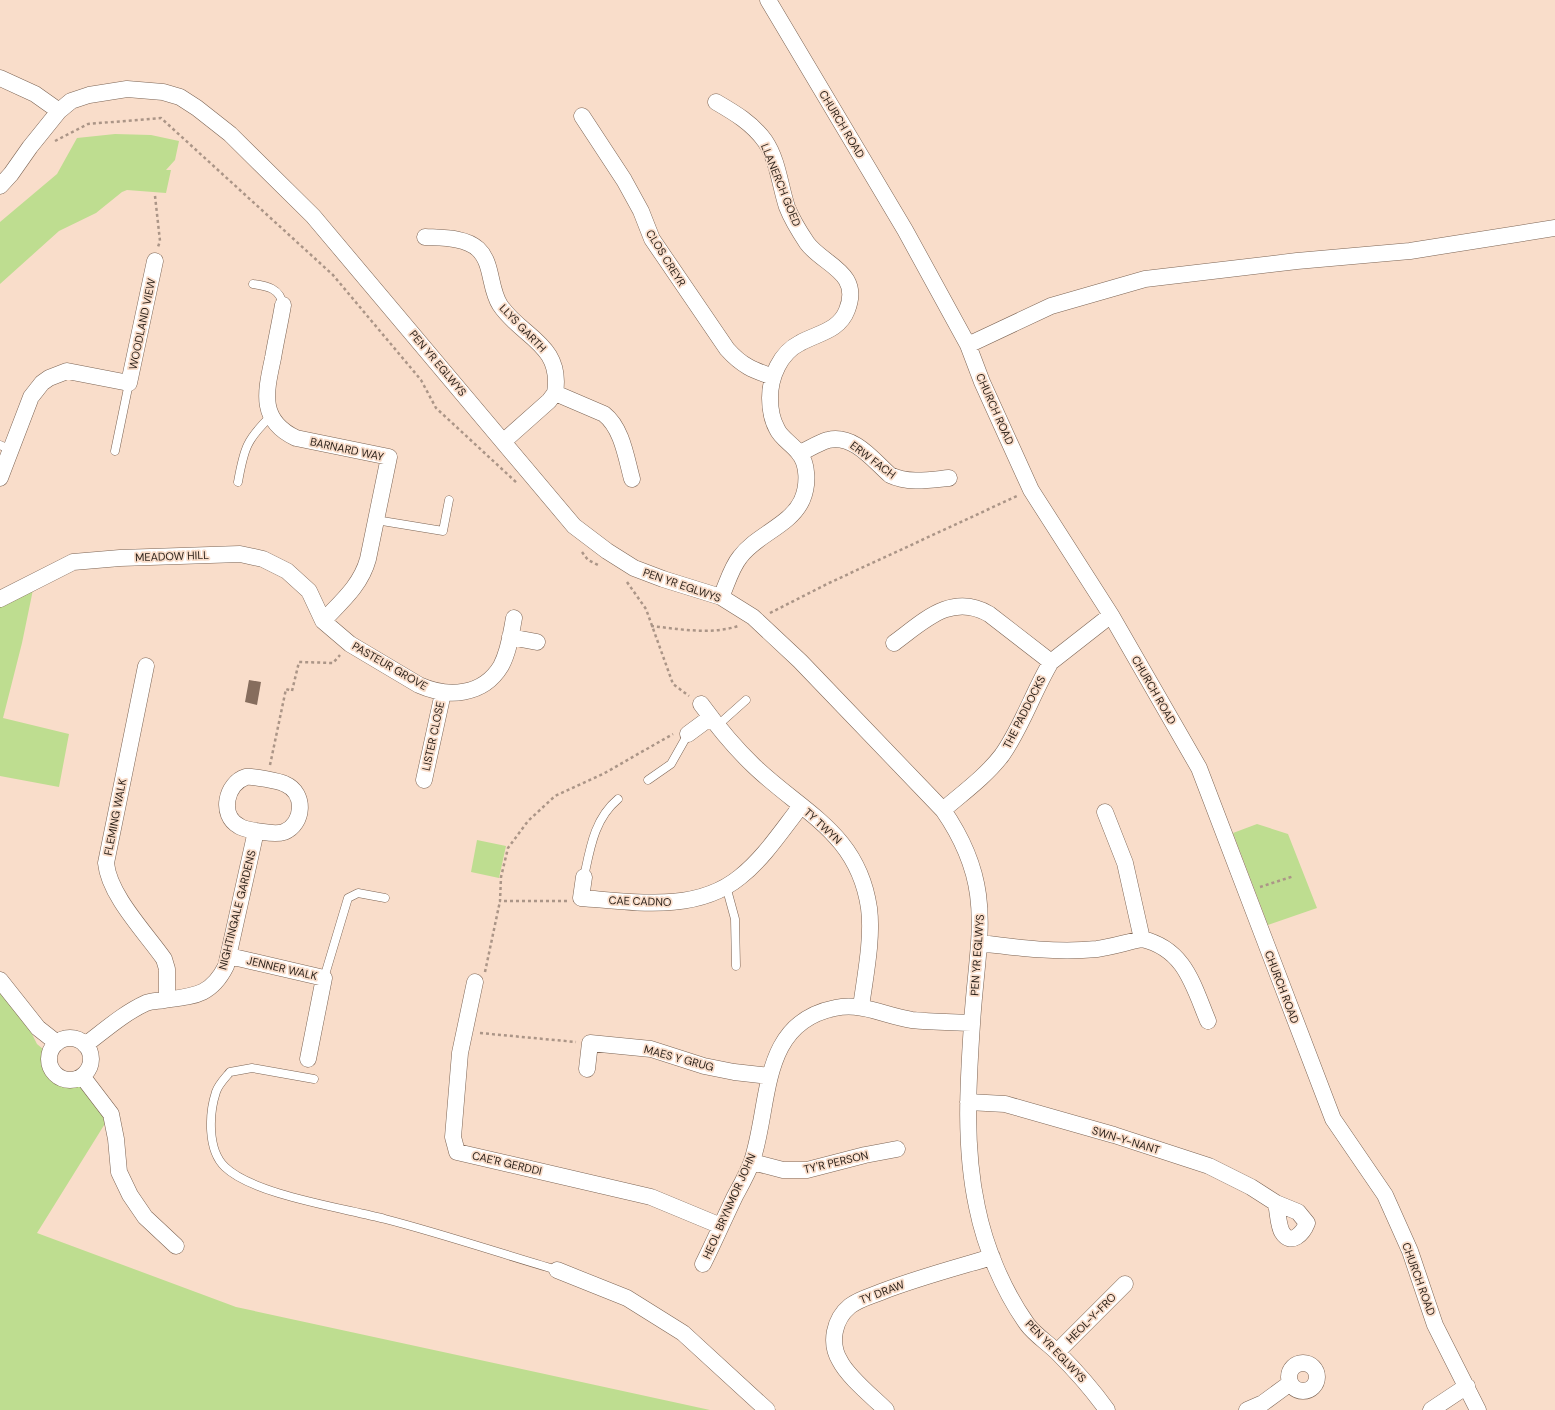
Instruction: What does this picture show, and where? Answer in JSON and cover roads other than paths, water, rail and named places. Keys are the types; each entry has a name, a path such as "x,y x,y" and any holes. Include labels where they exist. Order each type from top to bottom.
{"street":[{"name":"CHURCH ROAD","path":"768,0 905,230 968,345 982,382 1031,490 1110,615 1199,768 1332,1119 1385,1195 1410,1251 1436,1325 1478,1410"},
{"path":"0,78 35,94 59,111"},
{"name":"PEN YR EGLWYS","path":"0,186 59,111 71,101 89,95 127,89 162,92 180,97 197,108 230,134 313,216 574,526 607,551 634,568 663,579 721,597 756,620 800,662 944,810 961,837 974,869 980,905 980,943 972,1023 968,1102 971,1161 977,1207 992,1257 1008,1292 1028,1325 1088,1384 1107,1410"},
{"name":"LLANERCH GOED","path":"716,102 744,118 766,143 776,167 787,206 796,226 808,245 840,270 850,292 848,308 839,323 833,328 798,343 781,360 773,377 770,400 777,430 800,453 806,472 806,482 802,501 791,515 760,537 739,557 721,597"},
{"name":"CLOS CREYR","path":"582,116 624,180 641,211 652,239 727,349 737,361 752,370 773,377"},
{"path":"968,345 1051,306 1145,279 1297,261 1410,251 1555,228"},
{"name":"LLYS GARTH","path":"425,237 450,239 468,243 483,254 499,304 507,315 545,348 555,371 555,393"},
{"name":"WOODLAND VIEW","path":"0,478 5,447 31,397 49,378 67,371 130,383 155,261"},
{"path":"271,416 268,408 266,391 283,305"},
{"path":"504,441 549,401 555,393 604,414 609,418 617,430 632,478"},
{"name":"BARNARD WAY","path":"271,416 282,429 296,438 389,457 368,559 363,574 354,589 323,621"},
{"name":"ERW FACH","path":"800,453 827,441 842,440 855,444 890,475 896,478 911,481 949,478"},
{"name":"MEADOW HILL","path":"0,599 73,562 120,558 240,554 274,564 299,580 309,591 323,621"},
{"path":"894,643 945,609 963,605 976,608 989,614 1051,662"},
{"name":"THE PADDOCKS","path":"944,810 986,774 1002,755 1014,736 1038,683 1051,662 1110,615"},
{"name":"PASTEUR GROVE","path":"323,621 350,644 419,685 431,690 452,694 471,691 488,681 501,665 510,637 514,618"},
{"path":"510,637 537,642"},
{"name":"FLEMING WALK","path":"146,666 106,862 107,872 115,891 164,959 167,969 167,999"},
{"name":"LISTER CLOSE","path":"424,780 443,692"},
{"name":"TY TWYN","path":"701,704 755,767 823,823 839,839 859,870 865,888 869,910 869,934 861,1007"},
{"path":"681,734 714,721"},
{"path":"248,777 284,783 291,787 299,798 300,812 294,825 276,834 256,831 239,826 234,822 228,812 227,800 232,787 242,779 248,777"},
{"name":"CAE CADNO","path":"584,877 582,898 649,903 681,902 699,898 726,886 740,877 754,864 801,806"},
{"path":"1105,812 1125,863 1142,939"},
{"name":"NIGHTINGALE GARDENS","path":"85,1045 133,1009 148,1002 195,996 208,989 222,974 229,956 256,831"},
{"path":"980,943 1023,949 1073,951 1099,949 1142,939 1164,947 1178,959 1188,974 1208,1021"},
{"name":"JENNER WALK","path":"229,956 324,978 308,1059"},
{"path":"0,980 38,1028 57,1043"},
{"name":"CAE'R GERDDI","path":"475,982 460,1053 453,1137 456,1152 651,1197 721,1226"},
{"name":"HEOL BRYNMOR JOHN","path":"703,1264 752,1162 760,1129 772,1064 790,1033 800,1024 811,1016 835,1008 861,1007 911,1020 972,1023"},
{"path":"69,1038 76,1039 85,1045 91,1059 88,1070 82,1076 70,1080 64,1078 53,1070 50,1064 50,1055 57,1043 69,1038"},
{"name":"MAES Y GRUG","path":"588,1069 590,1043 651,1049 704,1066 734,1072 770,1076"},
{"path":"82,1076 111,1114 116,1139 119,1172 130,1195 144,1217 176,1246"},
{"name":"SWN-Y-NANT","path":"968,1102 1005,1104 1114,1135 1209,1166 1251,1187 1276,1204"},
{"name":"TY'R PERSON","path":"752,1162 783,1170 807,1170 865,1155 897,1149"},
{"name":"TY DRAW","path":"886,1410 846,1369 836,1354 834,1335 844,1312 858,1301 899,1285 992,1257"},
{"path":"556,1270 627,1298 683,1333 767,1410"},
{"name":"HEOL-Y-FRO","path":"1057,1352 1125,1284"},
{"path":"1247,1410 1263,1403 1289,1384"},
{"path":"1431,1410 1467,1386"}],"lane":[{"path":"252,284 272,288 280,296 283,305"},
{"path":"115,451 130,383"},
{"path":"238,482 242,455 254,433 271,416"},
{"path":"376,520 443,531 449,500"},
{"path":"714,721 746,700"},
{"path":"648,780 671,764 681,734"},
{"path":"584,877 598,822 603,813 618,800"},
{"path":"726,886 736,925 736,966"},
{"path":"324,978 348,898 358,893 385,898"},
{"path":"314,1078 252,1068 230,1072 216,1091 211,1125 212,1146 224,1167 246,1181 279,1193 385,1219 556,1270"}]}
